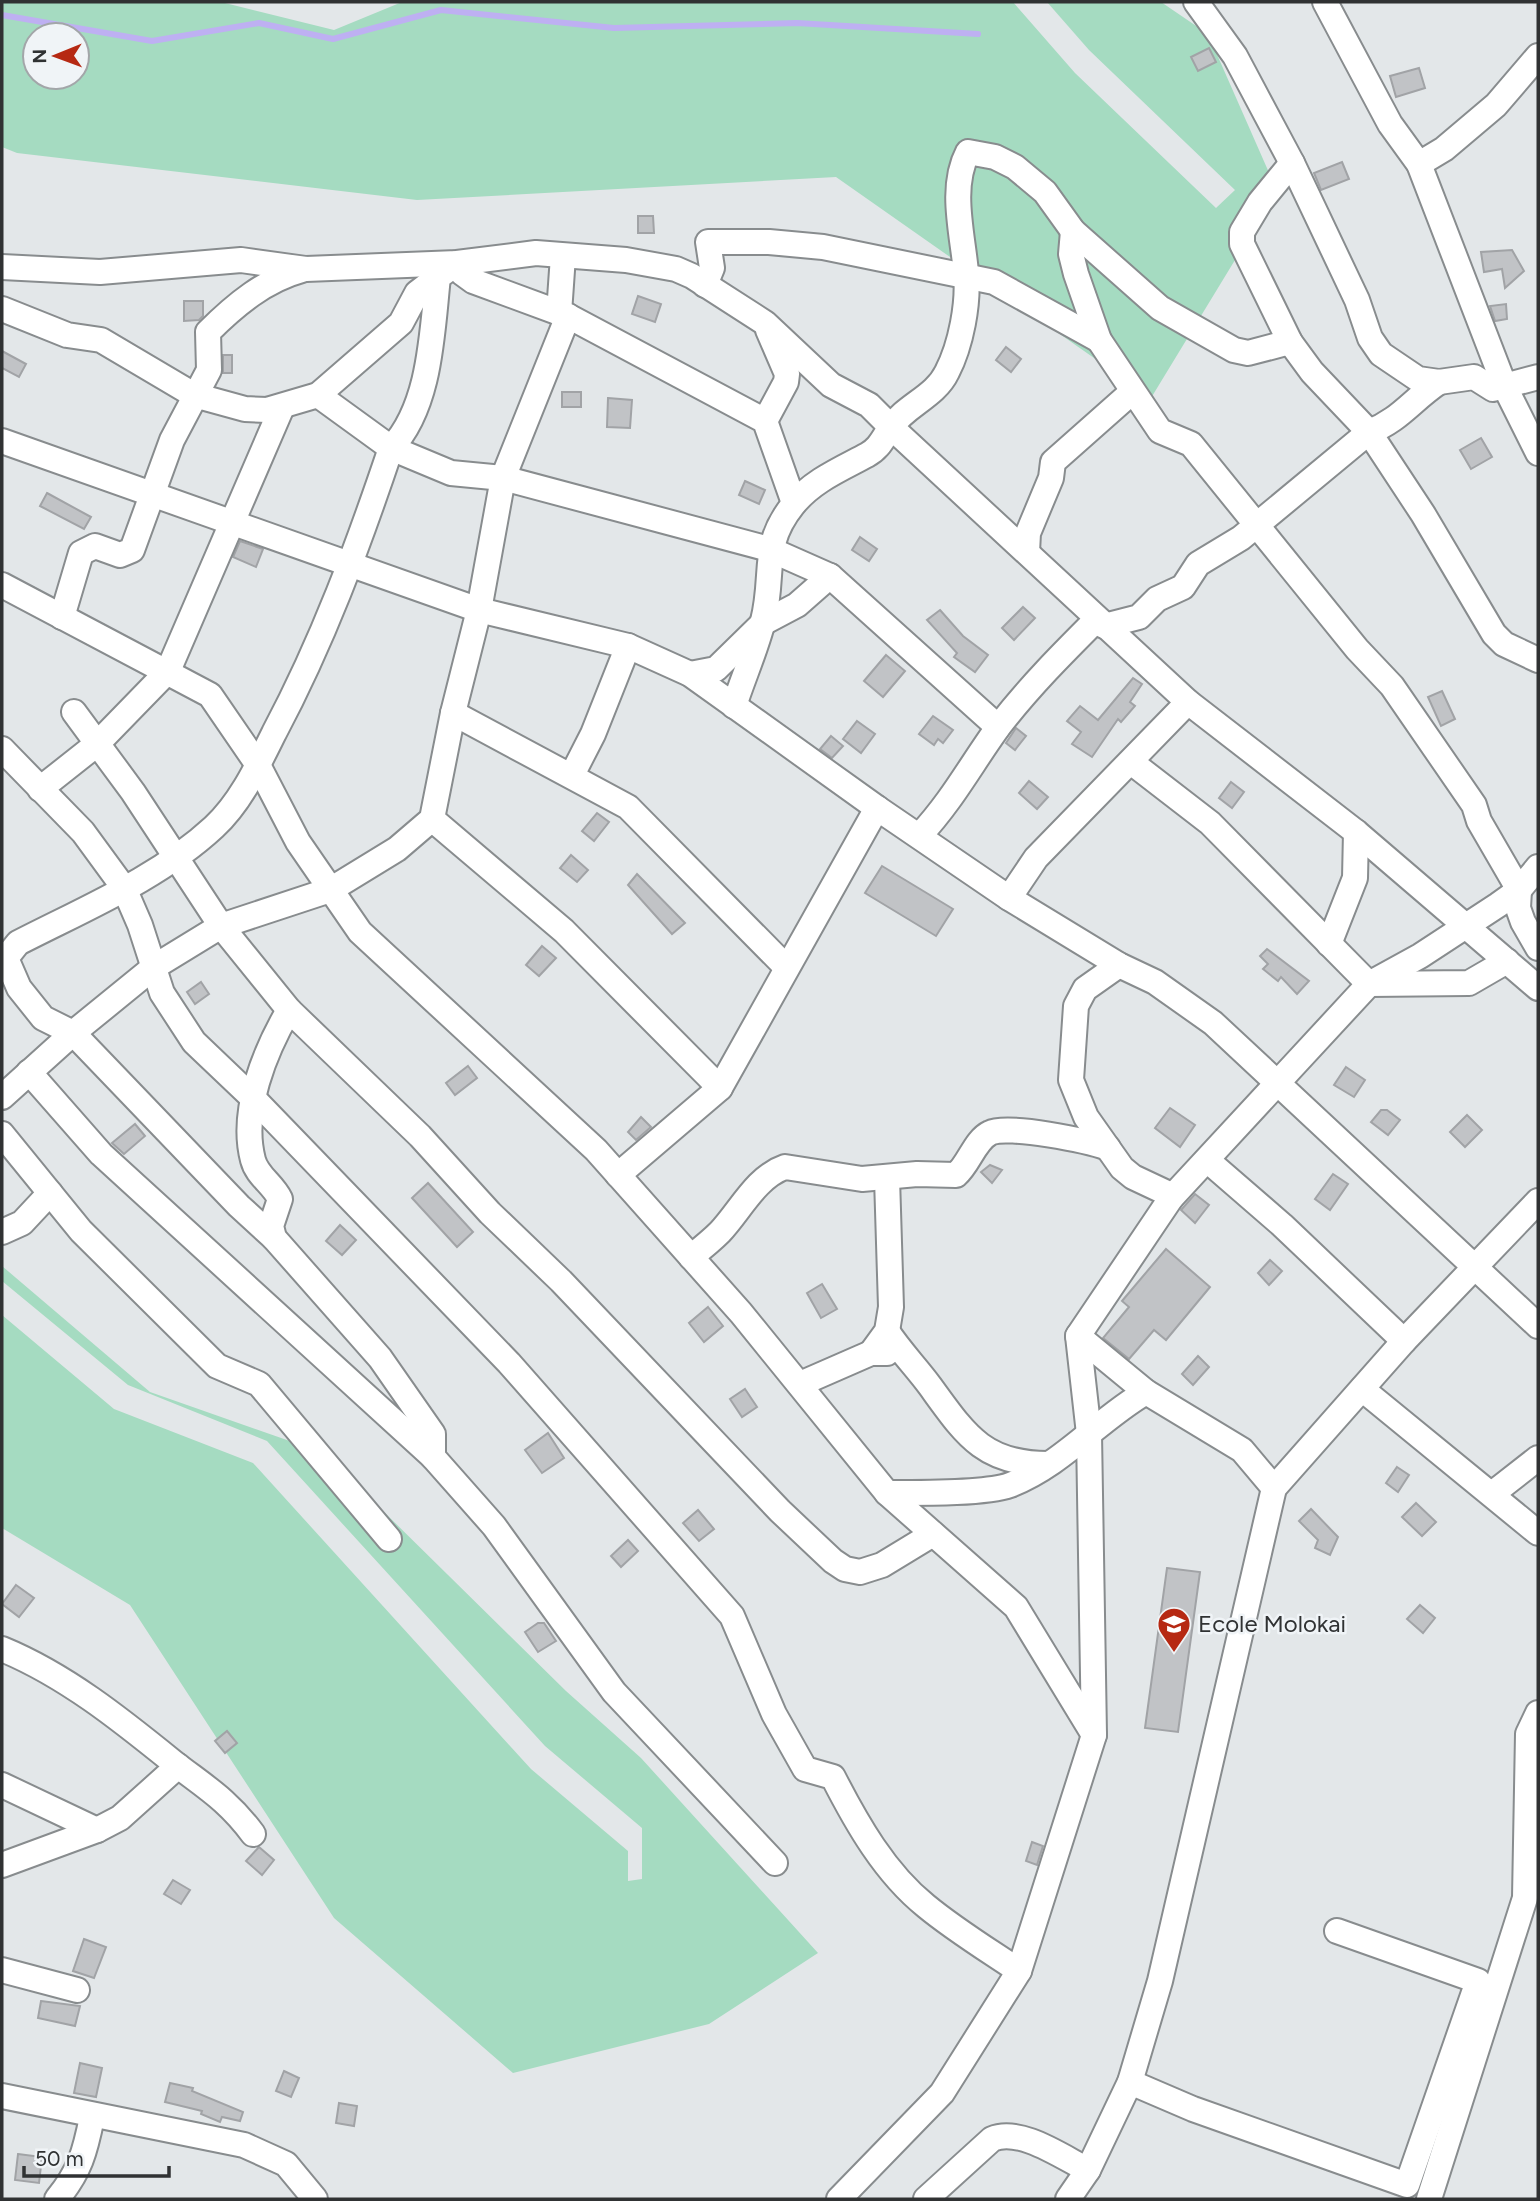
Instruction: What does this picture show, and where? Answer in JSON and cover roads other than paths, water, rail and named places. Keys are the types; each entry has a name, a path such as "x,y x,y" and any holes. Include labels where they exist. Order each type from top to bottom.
{"street":[{"path":"1196,2 1236,56 1292,163 1357,300 1370,338 1381,354 1408,374 1439,382 1474,377 1488,388 1506,387 1538,377"},
{"path":"1325,2 1390,124 1419,164 1506,387 1538,453"},
{"path":"1419,164 1444,149 1496,105 1538,57"},
{"path":"734,706 763,623 770,590 769,549 794,503 827,476 876,449 883,443 891,427 930,394 947,373 959,339 967,276 959,202 961,177 968,152 995,157 1015,167 1045,192 1073,231 1160,308 1248,354 1290,342"},
{"path":"1292,163 1260,202 1241,238 1290,342 1312,372 1368,432 1423,514 1494,634 1516,651 1538,660"},
{"path":"1073,231 1071,254 1099,340 1132,392 1160,431 1191,444 1357,649 1392,687 1474,805 1519,890 1518,908 1538,948"},
{"path":"705,285 712,268 707,244 769,242 823,247 967,276 1002,286 1099,340"},
{"path":"2,267 100,272 242,260 306,269 448,270 536,253 626,260 676,269 765,323 831,384 869,405 1188,702 1356,832 1538,988"},
{"path":"2,1097 73,1032 154,967 221,926 330,890 397,849 432,819 453,713 480,610 503,478 564,314 563,256"},
{"path":"62,617 81,552 95,545 120,555 132,550 172,440 209,370 208,332 259,288 281,275 306,269"},
{"path":"433,1457 433,1434 380,1358 274,1238 239,1206 73,1032 43,1018 19,988 6,958 18,943 175,859 230,809 258,765 310,664 352,563 391,448 402,437 419,395 448,270"},
{"path":"2,309 67,335 101,340 194,395 245,409 267,410 318,395 401,323 417,293 448,270 462,273 473,281 564,314 765,421 794,503"},
{"path":"765,323 787,374 786,382 765,421"},
{"path":"920,835 959,789 998,727 1042,674 1101,622 1139,617 1157,599 1183,587 1198,564 1241,538 1256,523 1306,487 1368,432 1393,422 1439,382"},
{"path":"1027,552 1028,533 1051,478 1053,462 1132,392"},
{"path":"318,395 391,448 451,473 503,478 769,549 831,576 998,727"},
{"path":"40,789 97,744 168,671 282,407"},
{"path":"2,441 480,610 628,646 690,674 820,764 877,808 1009,898 1119,965 1155,982 1213,1023 1476,1265 1538,1326"},
{"path":"690,674 716,669 763,623 797,605 831,576"},
{"path":"2,586 210,695 258,765 284,819 330,890 372,944 596,1150 800,1384 887,1493 1016,1606 1094,1735"},
{"path":"572,775 593,734 628,646"},
{"path":"1009,898 1036,858 1188,702"},
{"path":"74,712 133,792 221,926 289,1010 420,1136 490,1213 561,1281 741,1473 833,1561 845,1569 860,1572 882,1565 933,1534"},
{"path":"453,713 628,807 786,967"},
{"path":"2,749 94,846 124,888 162,993 194,1042 254,1100 509,1363 732,1616 774,1714 805,1769 833,1777 855,1820 886,1865 925,1905 1019,1971"},
{"path":"1130,762 1210,823 1369,984 1469,983 1507,961"},
{"path":"618,1175 720,1088 877,808"},
{"path":"432,819 564,931 720,1088"},
{"path":"1329,944 1355,878 1356,832"},
{"path":"839,2199 942,2094 1019,1971 1094,1735 1088,1434 1077,1336 1171,1198 1369,984 1465,927 1519,890 1538,867"},
{"path":"1119,965 1085,989 1075,1015 1071,1080 1074,1093 1108,1149 1133,1177 1160,1188 1171,1198"},
{"path":"274,1238 271,1226 280,1199 258,1173 253,1160 250,1135 254,1100 270,1043 289,1010"},
{"path":"29,1072 101,1154 433,1457 494,1526 614,1692 775,1863"},
{"path":"691,1257 719,1232 774,1171 794,1167 848,1178 956,1175 982,1139 995,1132 1061,1135 1088,1140 1108,1149"},
{"path":"2,1134 81,1231 217,1366 259,1384 389,1539"},
{"path":"1207,1160 1282,1224 1404,1341"},
{"path":"871,1353 887,1331 891,1285 887,1178"},
{"path":"2,1232 8,1232 22,1223 50,1193"},
{"path":"1068,2199 1088,2170 1130,2082 1160,1981 1274,1488 1404,1341 1538,1202"},
{"path":"887,1331 903,1356 955,1422 984,1450 1014,1462 1048,1464"},
{"path":"1077,1336 1146,1392 1242,1450 1274,1488"},
{"path":"800,1384 871,1353 903,1356"},
{"path":"1363,1389 1538,1533"},
{"path":"887,1493 1006,1486 1048,1464 1118,1409 1146,1392"},
{"path":"1492,1494 1538,1458"},
{"path":"2,1650 35,1662 116,1717 233,1806 253,1834"},
{"path":"1429,2199 1525,1898 1528,1734 1538,1713"},
{"path":"2,1865 97,1830 120,1818 178,1766"},
{"path":"2,1785 97,1830"},
{"path":"1130,2082 1389,2190 1408,2185 1478,1981 1337,1931"},
{"path":"2,1970 77,1990"},
{"path":"2,2096 92,2117 171,2128 244,2145 286,2164 315,2199"},
{"path":"57,2199 75,2177 85,2151 92,2117"},
{"path":"926,2199 992,2139 1002,2135 1019,2138 1088,2170"}],"waterway":[{"path":"2,15 152,41 259,23 333,39 441,10 614,28 797,23 978,34"}],"place":[{"name":"Ecole Molokai","path":"1174,1654"}]}
